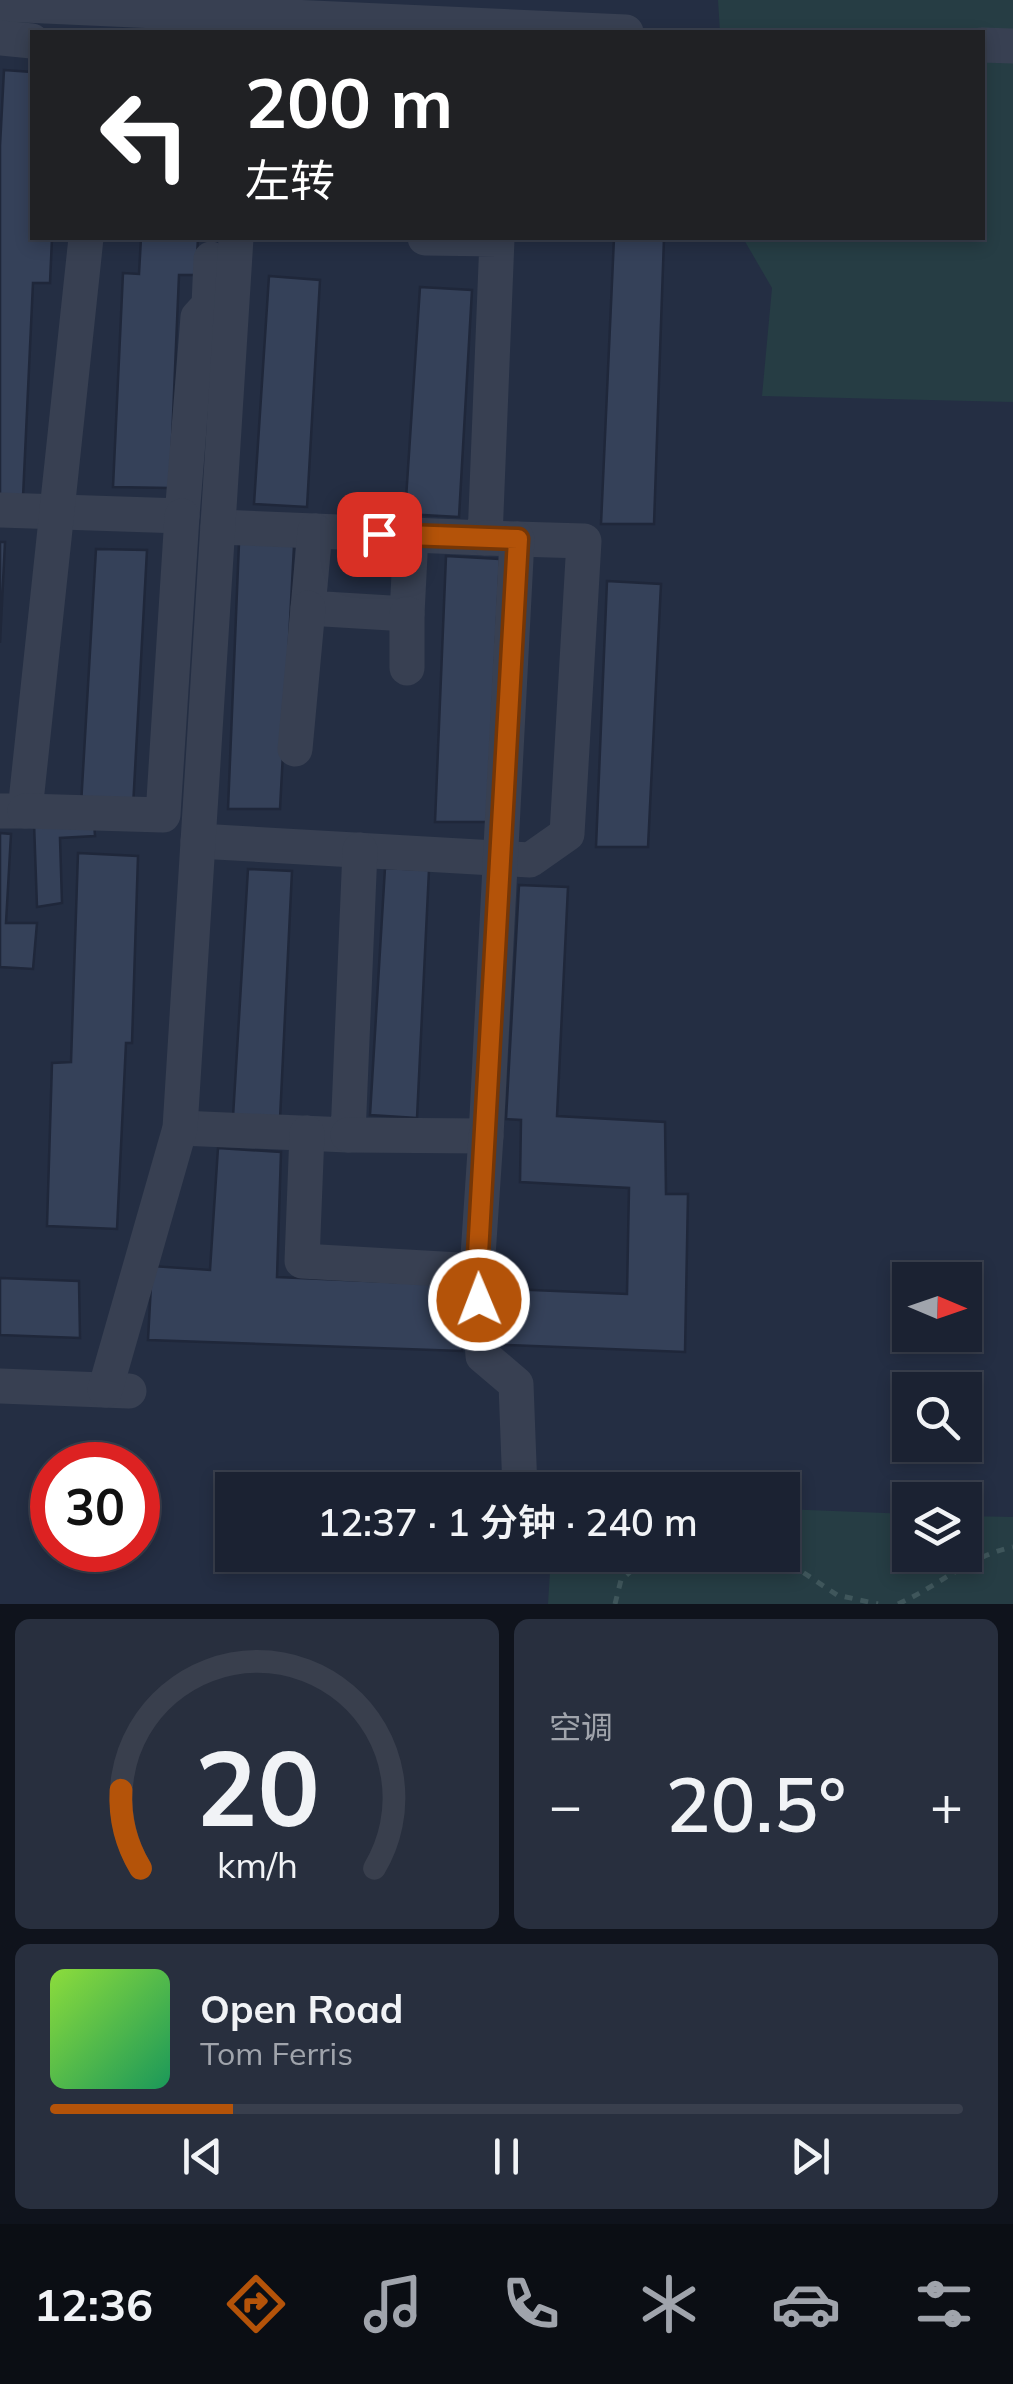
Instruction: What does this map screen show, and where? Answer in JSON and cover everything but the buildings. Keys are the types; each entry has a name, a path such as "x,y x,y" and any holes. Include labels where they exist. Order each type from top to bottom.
{"street":[{"path":"0,4 250,25 321,11 597,30"},
{"path":"0,38 30,41"},
{"path":"985,45 1013,46"},
{"path":"86,240 57,512 12,811 163,815 198,317 209,305 212,240"},
{"path":"0,1386 117,1390 180,1128 236,240"},
{"path":"497,240 502,858 477,1272 483,1356 516,1384 519,1472"},
{"path":"0,510 182,516"},
{"path":"198,841 530,860 568,834 584,541 218,527"},
{"path":"296,749 315,531"},
{"path":"407,668 412,535"},
{"path":"308,608 407,614"},
{"path":"348,1135 360,850"},
{"path":"180,1128 486,1136"},
{"path":"308,1133 302,1261 477,1272"}],"path":[{"path":"898,1604 936,1588 967,1562 1013,1547"},
{"path":"800,1570 837,1594 878,1604"},
{"path":"615,1604 621,1580 630,1572"}],"shaded area":[{"path":"718,0 1013,0 1013,402 762,396 772,288 744,240 985,240 985,30 720,30"},
{"path":"800,1510 892,1513 892,1572 982,1572 982,1516 1013,1517 1013,1604 548,1604 550,1572 800,1572"}],"route":[{"path":"379,534 518,539 477,1272 479,1300"}]}
